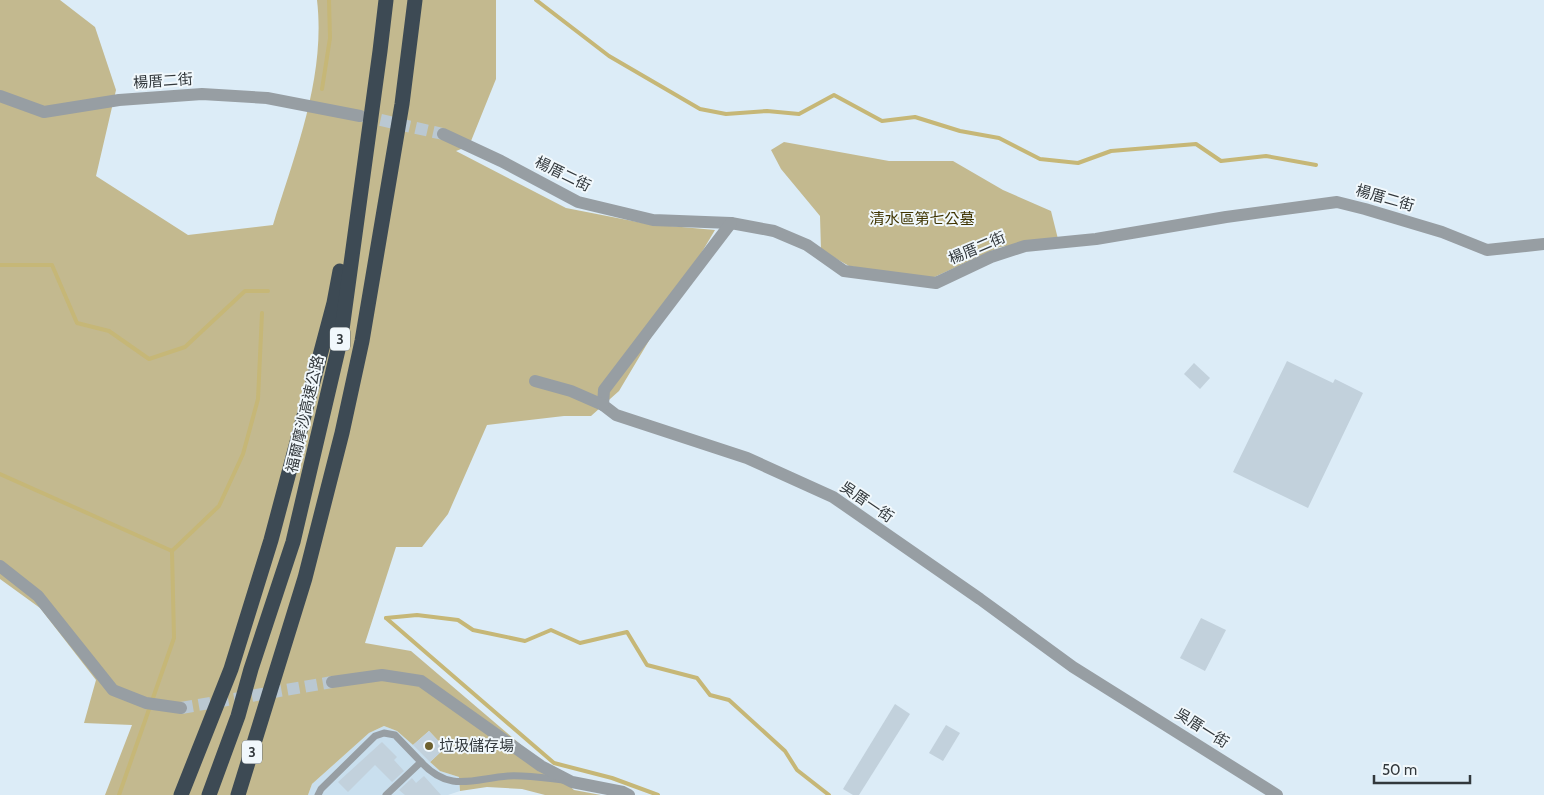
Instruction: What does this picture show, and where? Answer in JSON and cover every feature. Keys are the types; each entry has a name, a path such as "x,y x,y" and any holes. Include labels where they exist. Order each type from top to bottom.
{"highway":[{"name":"福爾摩沙高速公路","path":"210,795 238,716 251,669 293,542 338,346 386,0"},
{"name":"3","path":"238,795 305,578 342,433 362,341 402,104 414,0"},
{"path":"181,795 228,678 271,540 334,303 380,51"}],"street":[{"name":"楊厝二街","path":"0,96 44,112 119,100 202,94 267,98 360,116"},
{"name":"楊厝二街","path":"443,134 501,161 578,202 654,220 730,223 774,231 807,245 844,271 936,283 991,257 1025,246 1096,240 1226,217 1337,202 1365,208 1442,232 1487,250 1544,244"},
{"path":"602,405 604,390 730,223"},
{"name":"吳厝一街","path":"535,381 571,391 602,405 616,415 747,458 833,497 980,599 1073,667 1277,795"},
{"path":"0,566 38,596 113,690 146,703 181,708"},
{"path":"332,682 382,675 421,681 541,766 572,782 623,792 629,795"}],"lane":[{"path":"318,795 321,789 375,736 384,732 395,735 431,773 452,782 477,781 508,776 572,782"},
{"path":"386,795 420,762"}],"shaded area":[{"path":"384,726 397,731 413,745 429,731 445,748 430,762 440,771 459,777 460,791 448,795 308,795 312,784 369,733"}],"green space":[{"path":"0,0 60,0 95,27 116,90 96,176 188,235 273,225 299,142 313,86 319,29 317,0 496,0 496,79 469,146 456,151 566,208 648,224 715,230 619,391 591,416 564,416 487,425 448,514 422,547 396,547 365,643 411,651 574,790 601,795 545,795 522,789 487,787 460,791 459,777 440,771 430,762 445,748 429,731 413,745 397,731 384,726 369,733 312,784 308,795 105,795 132,725 84,723 96,680 40,608 0,579"},
{"name":"清水區第七公墓","path":"784,142 889,161 953,161 1003,190 1051,211 1058,239 1000,247 930,279 849,266 821,250 820,216 781,169 771,150"}],"building":[{"path":"1287,361 1333,383 1335,379 1363,393 1308,508 1233,472"},
{"path":"1194,363 1210,378 1200,389 1184,374"},
{"path":"1201,618 1226,630 1205,671 1180,658"},
{"path":"895,704 910,714 859,795 853,795 843,789"},
{"path":"946,725 960,733 943,761 929,753"},
{"name":"垃圾儲存場","path":"429,731 445,748 430,762 413,745"},
{"path":"382,742 397,757 394,760 404,771 392,782 375,765 348,792 338,782"},
{"path":"424,776 441,795 405,795 399,790 412,778 416,783"}],"waterway":[{"path":"322,89 330,38 329,0"},
{"path":"536,0 609,56 700,109 726,114 767,111 799,114 834,95 882,121 915,117 960,131 999,138 1040,159 1078,163 1111,151 1196,144 1221,161 1266,156 1316,165"},
{"path":"0,265 52,265 77,323 109,331 149,359 185,347 245,291 268,291"},
{"path":"119,795 174,638 172,551 219,506 243,454 258,399 262,313"},
{"path":"0,474 172,551"},
{"path":"386,618 417,615 458,620 473,630 525,641 551,630 580,643 627,632 647,665 697,678 710,695 729,700 785,751 797,770 829,795"},
{"path":"386,618 554,763 612,778 658,795"}],"tunnel":[{"path":"363,116 443,134"},
{"path":"181,708 332,682"}],"place":[{"name":"垃圾儲存場","path":"429,746"}]}
